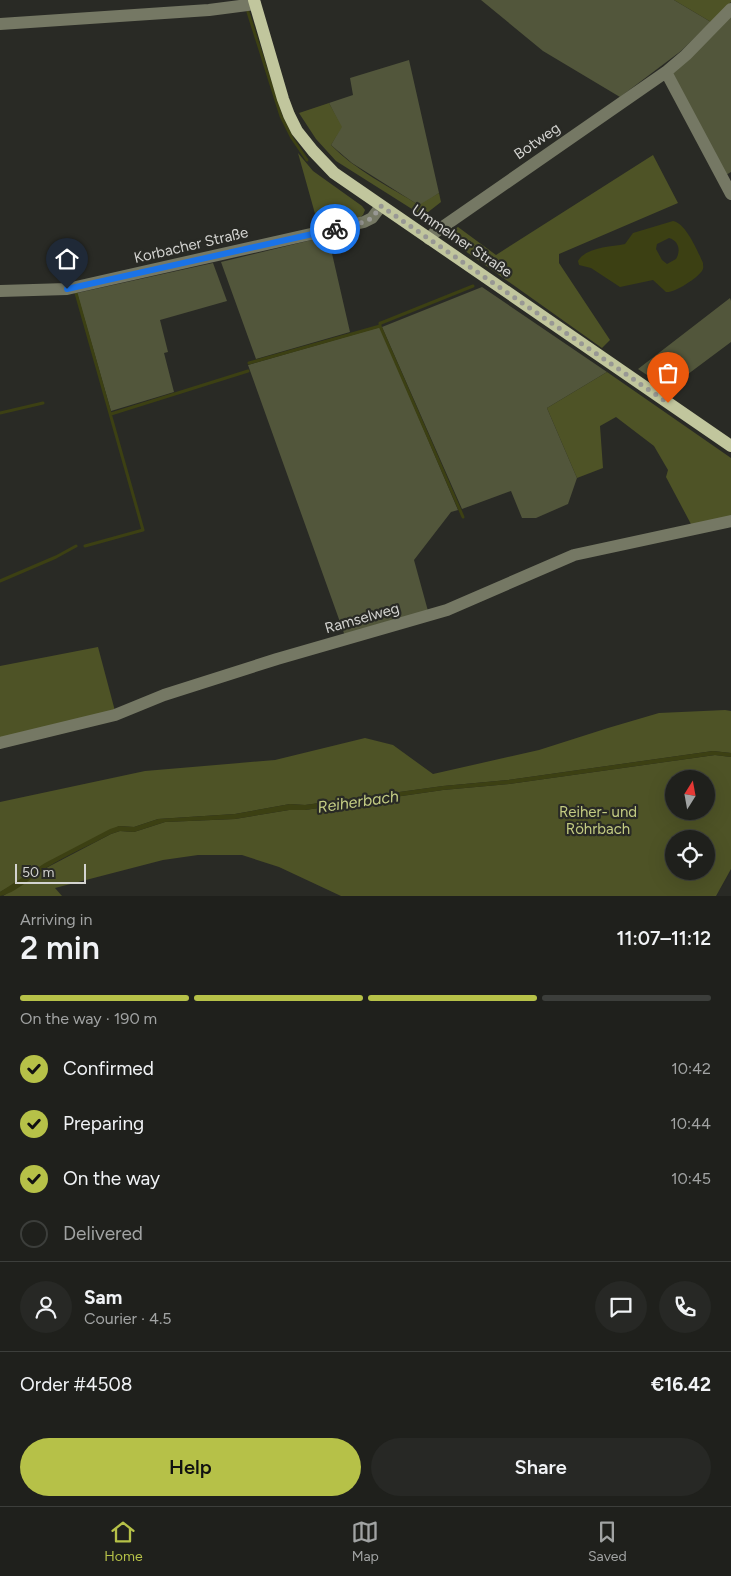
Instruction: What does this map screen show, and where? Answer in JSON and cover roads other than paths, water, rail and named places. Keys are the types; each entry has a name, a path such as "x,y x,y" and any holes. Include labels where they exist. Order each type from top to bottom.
{"main road":[{"name":"Ummelner Straße","path":"254,2 283,99 297,130 313,151 334,173 731,446"}],"street":[{"path":"0,24 209,10 254,2"},
{"name":"Botweg","path":"429,239 434,233 666,72 686,55 731,9"},
{"path":"666,72 731,194"},
{"name":"Korbacher Straße","path":"0,292 67,289 215,257 364,222 372,218 381,206"},
{"name":"Ramselweg","path":"0,743 115,716 164,696 277,659 447,610 574,555 731,521"}],"water":[{"path":"673,221 678,223 687,232 695,245 703,263 702,271 686,284 666,292 653,280 620,287 591,268 579,265 578,261 582,256 592,250 625,244 633,233","holes":["669,238 677,244 678,253 676,259 667,264 662,260 656,249 657,244"]},
{"name":"Reiherbach","path":"713,751 731,753 731,757 715,755 509,784 443,790 305,810 289,810 235,819 165,822 134,832 120,831 62,859 18,888 6,895 0,896 0,892 45,863 119,826 134,827 158,819 235,814 290,804 305,805 443,786 508,780"}],"waterway":[{"path":"248,12 281,116 292,138 307,160"},
{"path":"249,363 380,326 380,323 473,286"},
{"path":"76,293 143,530 85,546"},
{"path":"380,326 463,517"},
{"path":"111,414 248,371"},
{"path":"0,413 43,403"},
{"path":"0,581 56,557 76,546"}],"park label":[{"name":"Reiher- und Röhrbach","path":"598,820"}]}
